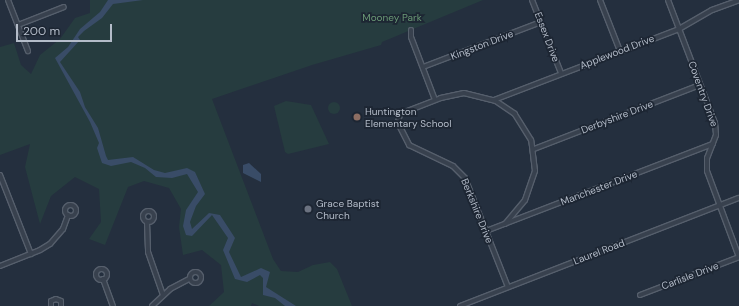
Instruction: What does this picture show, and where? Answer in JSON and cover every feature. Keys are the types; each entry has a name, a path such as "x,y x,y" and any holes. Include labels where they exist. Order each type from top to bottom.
{"street":[{"path":"8,0 28,51"},
{"name":"Essex Drive","path":"532,0 561,73"},
{"path":"600,0 620,51"},
{"name":"Coventry Drive","path":"668,0 716,127 713,144 707,158 707,171 739,257"},
{"name":"Applewood Drive","path":"494,100 561,73 679,29 712,10 739,0"},
{"path":"18,25 64,7"},
{"name":"Kingston Drive","path":"423,67 541,22"},
{"path":"411,30 435,100 464,94 494,100 519,118 534,149 535,171 531,187 522,206 505,224"},
{"name":"Derbyshire Drive","path":"534,149 700,85"},
{"name":"Berkshire Drive","path":"435,100 405,111 397,118 404,138 411,146 453,166 463,175 508,287"},
{"name":"Manchester Drive","path":"486,231 713,144"},
{"path":"0,175 31,254"},
{"name":"Laurel Road","path":"460,306 739,198"},
{"path":"0,266 31,254 53,241 63,229 68,215"},
{"path":"147,222 148,252 163,295"},
{"name":"Carlisle Drive","path":"640,295 739,257"},
{"path":"103,279 113,306"},
{"path":"152,306 163,295 189,279"},
{"path":"51,306 51,301 56,299 60,302 61,306"}],"green space":[{"name":"Mooney Park","path":"90,0 483,0 382,42 381,45 312,65 212,99 273,259 281,271 298,272 313,265 330,262 337,269 352,306 259,306 252,303 251,306 209,306 224,292 221,265 202,250 183,255 179,227 181,209 169,188 144,181 128,187 105,245 89,239 101,222 99,189 75,177 51,196 40,224 25,167 30,144 0,155 0,47 14,43 21,65 31,74 40,55 60,39 75,18 90,13"},
{"path":"286,101 311,105 329,144 288,154 285,152 274,106"},
{"path":"332,102 336,102 340,108 336,114 332,114 328,110 328,106"}],"water":[{"path":"108,0 143,0 113,4 102,18 78,37 80,40 60,62 80,92 85,107 98,128 108,160 133,157 154,170 165,173 187,168 195,172 205,194 196,206 190,222 192,229 209,213 220,215 235,238 229,252 241,277 261,268 270,272 266,287 296,306 285,306 275,298 263,295 263,278 260,275 247,282 235,279 223,250 228,238 212,215 192,236 186,235 183,226 186,210 198,192 187,174 172,178 156,177 145,168 131,162 111,166 102,163 97,148 99,143 90,122 55,58 68,47 80,29 100,12"},
{"path":"249,163 261,174 261,182 243,173 243,165"}],"place":[{"name":"Huntington Elementary School","path":"357,117"},
{"name":"Grace Baptist Church","path":"308,209"}]}
